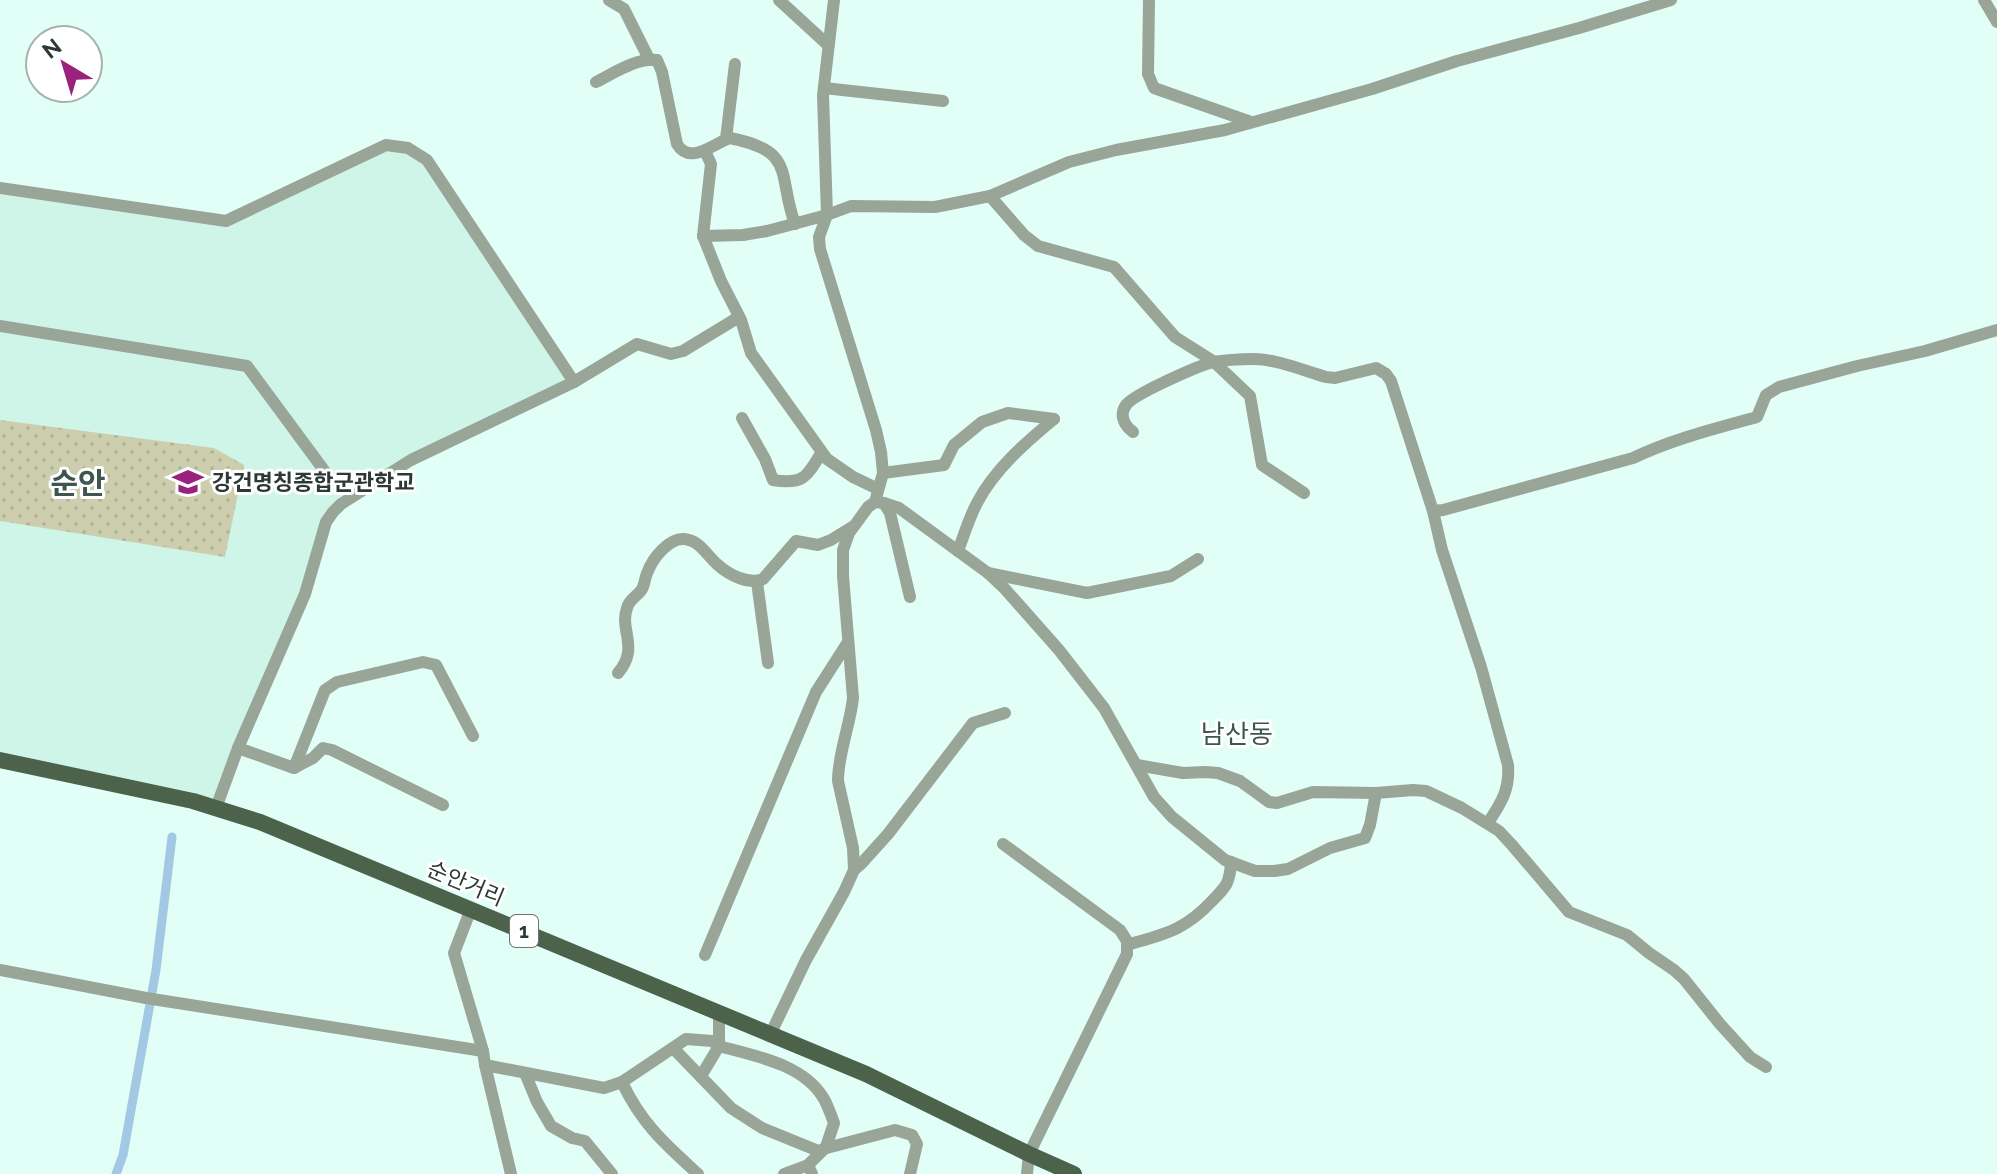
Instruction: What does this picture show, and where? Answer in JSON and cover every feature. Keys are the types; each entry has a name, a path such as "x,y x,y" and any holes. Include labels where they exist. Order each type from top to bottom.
{"main road":[{"name":"순안거리","path":"0,760 216,808 305,839 866,1074 1074,1174"},
{"name":"순안거리","path":"1029,1154 1054,1174"}],"street":[{"path":"609,0 624,9 649,59"},
{"path":"779,0 828,45"},
{"path":"834,0 824,88 827,215 819,237 822,261 876,430 883,473 878,489 880,502 890,513 910,597"},
{"path":"1149,0 1148,74 1154,88 1251,122"},
{"path":"703,236 743,235 795,224 851,206 935,207 990,196 1069,162 1225,130 1671,0"},
{"path":"1984,0 1997,22"},
{"path":"596,82 638,62 657,60 681,150 695,154 726,139 764,149 782,165 795,224"},
{"path":"726,139 735,64"},
{"path":"824,88 943,101"},
{"path":"0,188 226,221 386,145 408,148 427,160 574,382"},
{"path":"705,151 711,164 703,236 739,317 751,353 821,453 853,477 878,489"},
{"path":"990,196 1024,235 1038,246 1114,267 1175,337 1213,361 1250,396 1262,465 1304,493"},
{"path":"216,808 238,748 305,594 322,533 341,504 411,460 574,382 637,344 671,354 683,351 739,317"},
{"path":"0,326 247,366 329,477"},
{"path":"1433,511 1633,458 1681,438 1757,417 1766,395 1779,387 1997,330"},
{"path":"1133,432 1123,418 1129,402 1213,361 1266,360 1335,378 1369,369 1382,370 1391,381 1433,511 1442,550 1481,667 1508,765 1505,795 1488,823"},
{"path":"883,473 944,465 954,445 982,422 1008,413 1054,419 992,479 976,505 958,551"},
{"path":"742,418 773,480 788,483 799,481 808,475 821,453"},
{"path":"854,870 853,848 838,781 853,698 843,550 849,533 868,507 880,502 899,508 988,573 1014,599 1098,699 1161,806 1204,844 1231,862 1255,871 1288,869 1330,848 1365,838 1376,793"},
{"path":"618,673 628,657 627,604 642,589 648,570 663,548 682,539 698,545 727,572 757,582 796,541 818,545 855,525"},
{"path":"988,573 1087,593 1171,576 1198,559"},
{"path":"757,582 768,663"},
{"path":"705,955 816,692 848,641"},
{"path":"294,768 325,690 337,682 423,662 436,665 473,736"},
{"path":"771,1033 854,870 888,834 973,723 1005,713"},
{"path":"238,748 294,768 313,758 323,748 332,750 443,805"},
{"path":"1137,765 1183,773 1218,773 1240,781 1269,802 1277,803 1313,792 1413,790 1426,791 1462,808 1488,823 1512,845 1569,912 1627,935 1674,970 1750,1057 1766,1067"},
{"path":"1003,844 1120,930 1127,941 1127,954 1029,1154 1027,1174"},
{"path":"1127,945 1183,926 1198,916 1228,885 1231,862"},
{"path":"471,909 454,953 484,1058 511,1174"},
{"path":"0,970 484,1058 525,1073 604,1088 622,1082 686,1039 712,1041 719,1046 777,1062 809,1081 823,1097 834,1123 822,1150 810,1169 784,1174"},
{"path":"701,1076 719,1046 719,1013"},
{"path":"673,1048 731,1108 762,1128 822,1150 895,1130 912,1135 917,1144 910,1174"},
{"path":"525,1073 551,1126 572,1138 585,1141 612,1174"},
{"path":"622,1082 631,1102 656,1136 698,1174"}],"shaded area":[{"name":"강건명칭종합군관학교","path":"386,145 427,160 574,382 411,460 333,512 305,594 216,808 0,760 0,188 226,221"},
{"path":"0,420 214,448 244,465 225,557 0,521"}],"waterway":[{"path":"116,1174 123,1155 156,970 172,837"}],"place":[{"name":"강건명칭종합군관학교","path":"188,482"}],"district":[{"name":"순안","path":"78,484"},
{"name":"남산동","path":"1237,734"}]}
